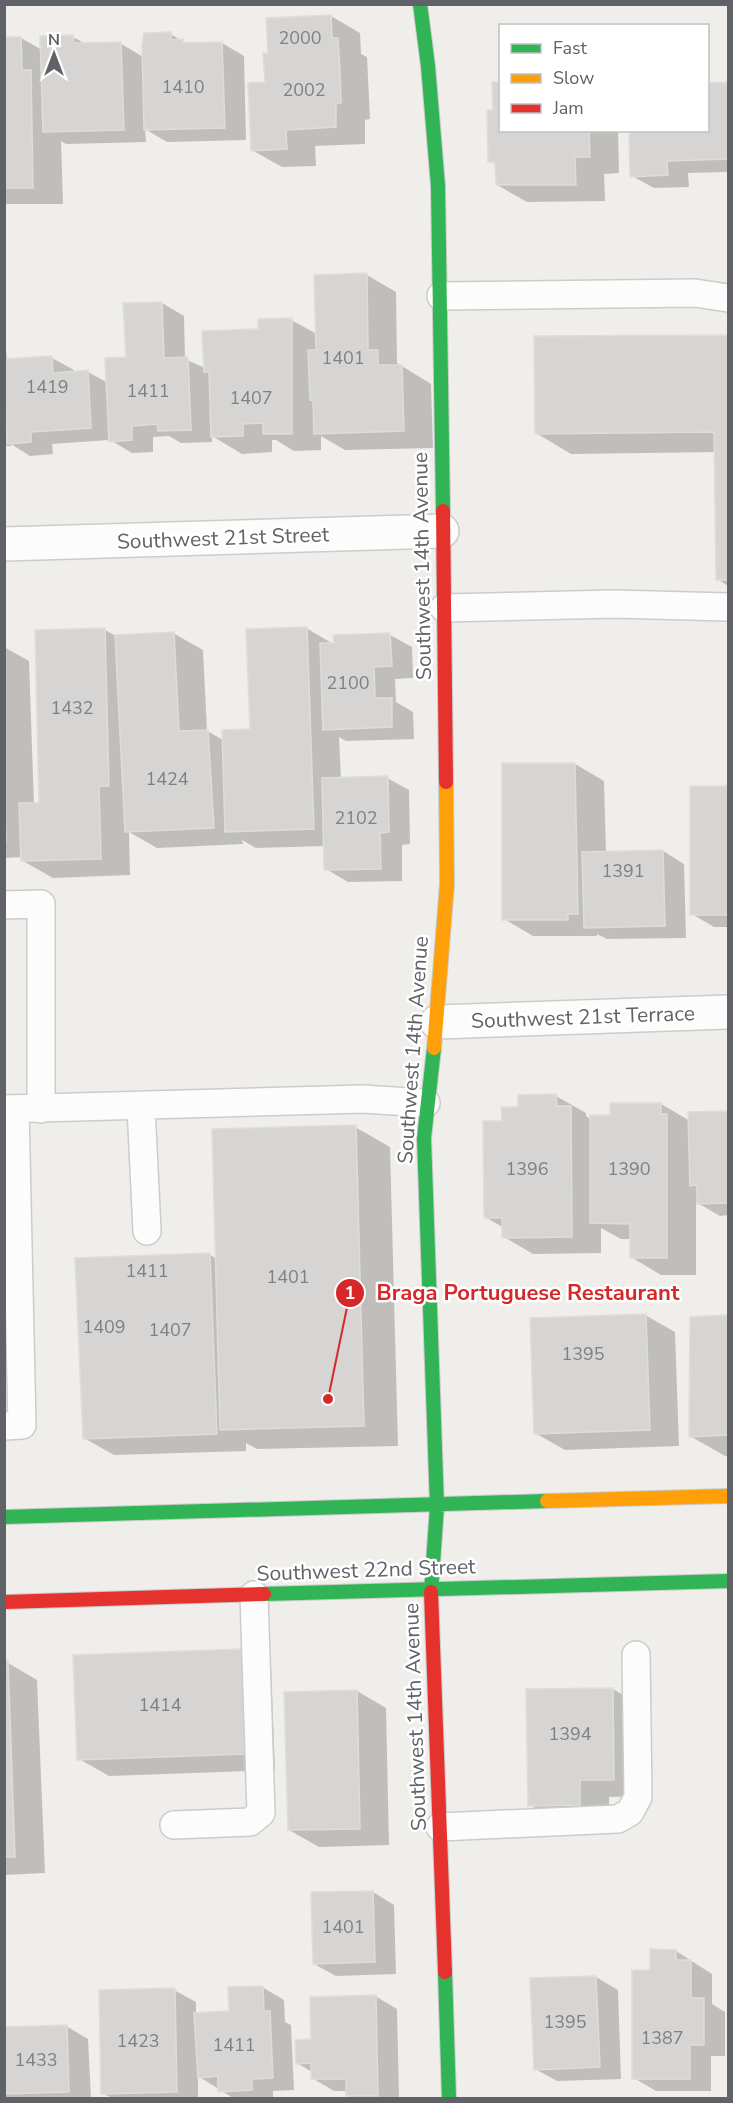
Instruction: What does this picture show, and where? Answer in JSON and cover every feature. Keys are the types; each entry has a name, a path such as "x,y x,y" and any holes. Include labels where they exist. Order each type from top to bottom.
{"street":[{"name":"Southwest 14th Avenue","path":"420,4 428,66 437,175 441,296 447,884 437,1022 426,1103 424,1138 437,1506 431,1589 450,2098"},
{"name":"Southwest 21st Street","path":"4,544 442,531"},
{"name":"Southwest 21st Terrace","path":"437,1022 729,1012"},
{"path":"4,1517 729,1496"},
{"name":"Southwest 22nd Street","path":"4,1602 729,1581"}],"lane":[{"path":"441,296 695,293 729,298"},
{"path":"444,608 614,604 729,607"},
{"path":"4,905 41,904 20,1109 22,1425 4,1426"},
{"path":"20,1109 362,1099 426,1103"},
{"path":"141,1106 147,1231"},
{"path":"174,1825 250,1822 261,1813 254,1595"},
{"path":"440,1827 618,1819 630,1812 638,1797 636,1655"}],"building":[{"path":"331,15 332,38 338,38 340,71 341,103 336,104 336,127 286,130 287,149 251,151 248,83 265,82 263,53 268,53 266,18"},
{"path":"171,32 171,40 183,39 183,43 222,42 225,128 144,130 142,46 144,33"},
{"path":"73,35 74,43 121,42 124,130 43,132 40,36"},
{"path":"4,37 21,37 22,70 31,70 33,188 4,188"},
{"path":"492,82 499,82 499,132 589,132 590,157 575,157 576,185 496,185 495,162 488,162 487,110 493,110"},
{"path":"728,82 728,159 667,161 668,175 630,177 629,132 709,132 709,83"},
{"path":"367,273 368,350 378,350 378,365 402,365 404,431 314,434 308,350 316,350 314,275"},
{"path":"162,302 164,358 188,357 191,430 158,431 157,424 132,426 132,440 109,442 105,358 126,357 123,303"},
{"path":"292,318 292,434 263,434 263,423 243,424 243,436 211,437 209,372 204,372 202,331 258,329 258,319"},
{"path":"728,335 728,580 716,580 714,432 535,434 534,336"},
{"path":"52,356 53,373 88,370 91,428 31,432 31,442 7,444 4,359"},
{"path":"307,627 314,829 225,832 222,730 250,729 246,629"},
{"path":"105,628 109,786 99,786 101,859 21,861 19,803 39,803 35,630"},
{"path":"174,632 179,731 208,730 214,828 125,832 115,635"},
{"path":"390,633 392,666 374,667 375,698 392,698 392,727 323,730 320,643 334,643 333,635"},
{"path":"502,763 575,763 578,914 568,914 568,920 502,920"},
{"path":"388,776 389,832 380,833 381,869 324,870 322,778"},
{"path":"690,786 728,786 728,915 690,915"},
{"path":"4,787 6,841 4,841"},
{"path":"663,850 665,926 584,928 582,852"},
{"path":"556,1094 557,1106 571,1106 572,1237 502,1238 502,1218 484,1218 483,1121 502,1121 501,1107 518,1107 518,1095"},
{"path":"610,1103 661,1103 661,1114 667,1114 667,1258 630,1258 630,1224 590,1223 590,1115 610,1115"},
{"path":"728,1111 728,1203 697,1204 697,1185 690,1186 688,1112"},
{"path":"356,1125 364,1426 220,1430 212,1129"},
{"path":"210,1253 217,1434 83,1439 75,1258"},
{"path":"646,1314 650,1430 534,1434 530,1318"},
{"path":"728,1315 728,1435 689,1437 690,1317"},
{"path":"242,1649 246,1754 77,1760 73,1655"},
{"path":"4,1661 8,1661 15,1857 4,1857"},
{"path":"613,1688 614,1780 580,1780 580,1805 528,1806 526,1689"},
{"path":"357,1690 360,1829 288,1830 284,1692"},
{"path":"373,1891 375,1962 313,1964 311,1892"},
{"path":"650,1949 676,1950 676,1960 691,1960 691,1998 704,1998 704,2045 690,2045 690,2079 632,2079 632,1970 650,1970"},
{"path":"596,1976 600,2067 534,2070 530,1978"},
{"path":"263,1986 264,2011 270,2011 273,2078 252,2079 252,2090 218,2092 218,2076 198,2078 194,2013 229,2011 228,1987"},
{"path":"175,1988 177,2092 101,2094 99,1990"},
{"path":"376,1995 378,2096 346,2096 346,2079 311,2079 311,2063 296,2064 295,2040 311,2039 310,1997"},
{"path":"67,2025 69,2092 4,2094 4,2027"}],"traffic: fast":[{"path":"420,4 428,66 438,186 443,511"},
{"path":"431,1592 437,1506 424,1138 434,1048"},
{"path":"4,1517 547,1501"},
{"path":"264,1594 728,1581"},
{"path":"445,1972 449,2098"}],"traffic: slow":[{"path":"434,1048 447,884 446,782"},
{"path":"547,1501 728,1496"}],"traffic: jam":[{"path":"443,511 446,782"},
{"path":"431,1592 445,1972"},
{"path":"4,1602 264,1594"}],"place":[{"name":"Braga Portuguese Restaurant","path":"328,1399"}]}
